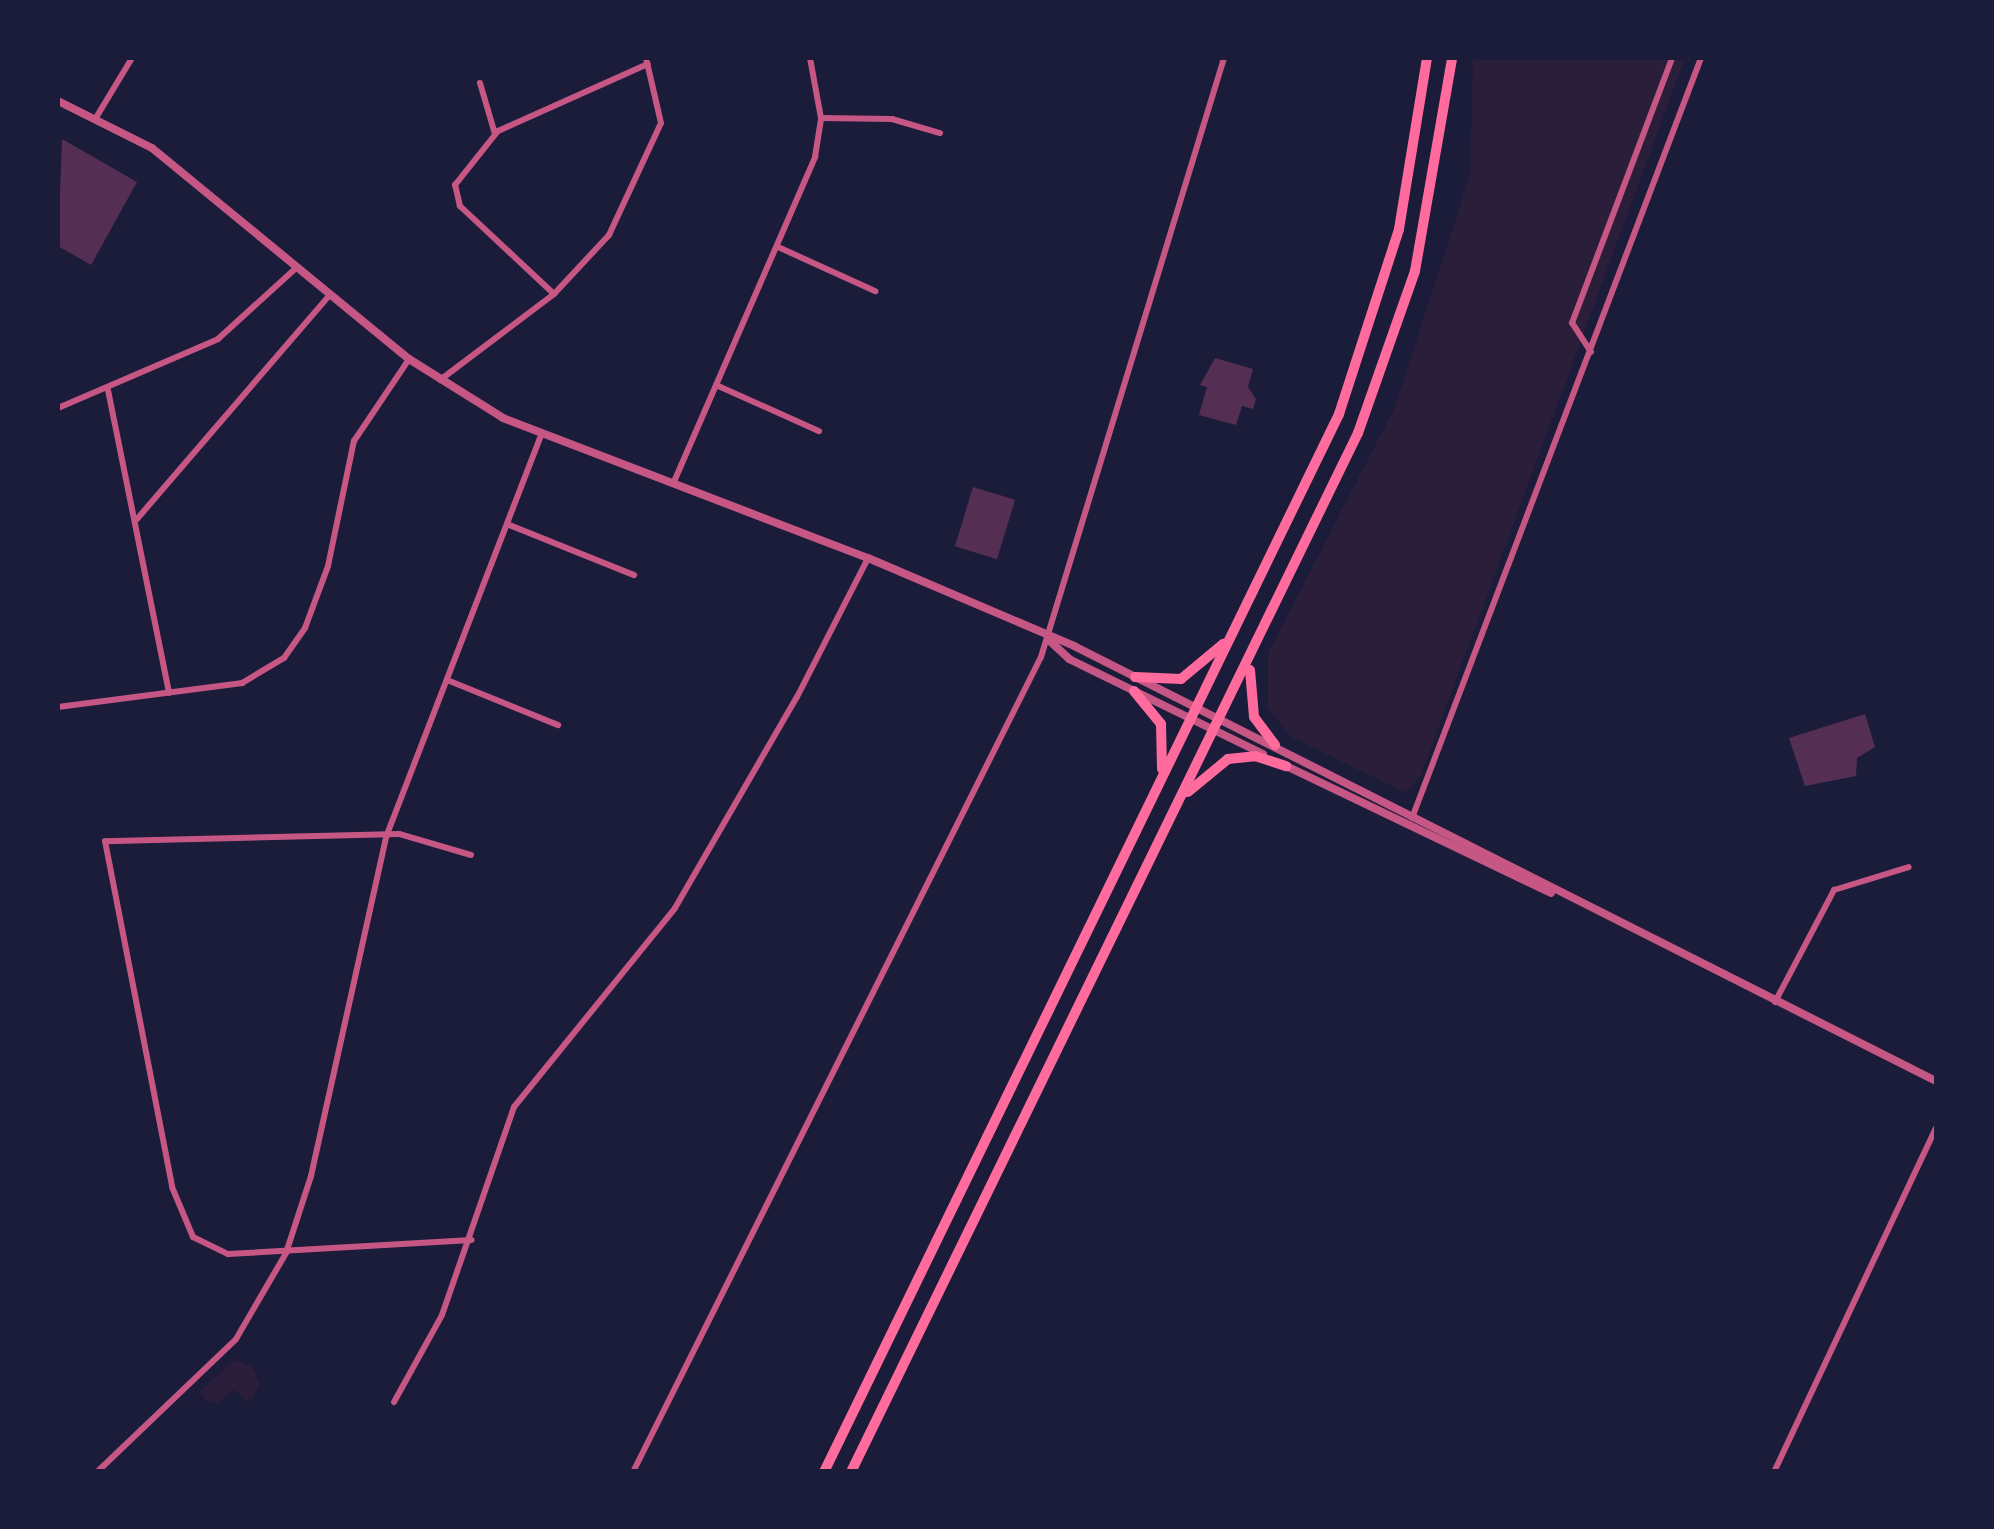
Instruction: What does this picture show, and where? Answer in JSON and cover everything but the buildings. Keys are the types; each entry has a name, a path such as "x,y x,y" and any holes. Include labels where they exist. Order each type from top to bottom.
{"highway":[{"path":"824,1472 1314,470 1372,325 1410,179 1427,58"},
{"path":"851,1472 1345,464 1395,338 1431,203 1452,58"},
{"path":"1135,678 1168,681 1194,673 1243,614"},
{"path":"1266,626 1247,691 1254,716 1276,745"},
{"path":"1134,690 1164,737 1156,794"},
{"path":"1178,805 1228,759 1256,756 1286,766"}],"street":[{"path":"97,116 132,58"},
{"path":"673,486 814,157 821,118 810,58"},
{"path":"633,1472 1048,638 1224,58"},
{"path":"1591,352 1572,324 1672,58"},
{"path":"1408,828 1700,58"},
{"path":"440,380 554,294 609,234 654,143 661,112 647,61 495,134 458,179 456,200 554,294"},
{"path":"480,82 495,134"},
{"path":"58,101 97,116 152,148 409,358 440,380 541,436 868,558 1198,706 1584,907 1936,1081"},
{"path":"821,118 892,119 940,133"},
{"path":"778,247 875,291"},
{"path":"58,408 108,390 218,339 297,266"},
{"path":"136,519 330,295"},
{"path":"58,707 252,680 291,650 328,566 354,441 409,358"},
{"path":"716,385 819,431"},
{"path":"108,390 169,694"},
{"path":"97,1472 236,1340 286,1253 310,1176 386,837 541,436"},
{"path":"507,524 634,576"},
{"path":"394,1402 442,1316 472,1240 514,1107 675,908 797,697 868,558"},
{"path":"1048,638 1069,659 1408,828 1584,907"},
{"path":"447,680 558,725"},
{"path":"471,855 399,834 105,842 181,1219 192,1238 218,1252 286,1253 472,1240"},
{"path":"1775,1003 1834,890 1909,867"},
{"path":"1774,1472 1936,1128"}],"shaded area":[{"path":"1473,58 1685,58 1421,775 1406,793 1291,737 1268,708 1268,653 1394,409 1470,175"},
{"path":"233,1360 252,1367 260,1384 253,1398 247,1402 235,1389 218,1403 205,1400 200,1392"}]}
